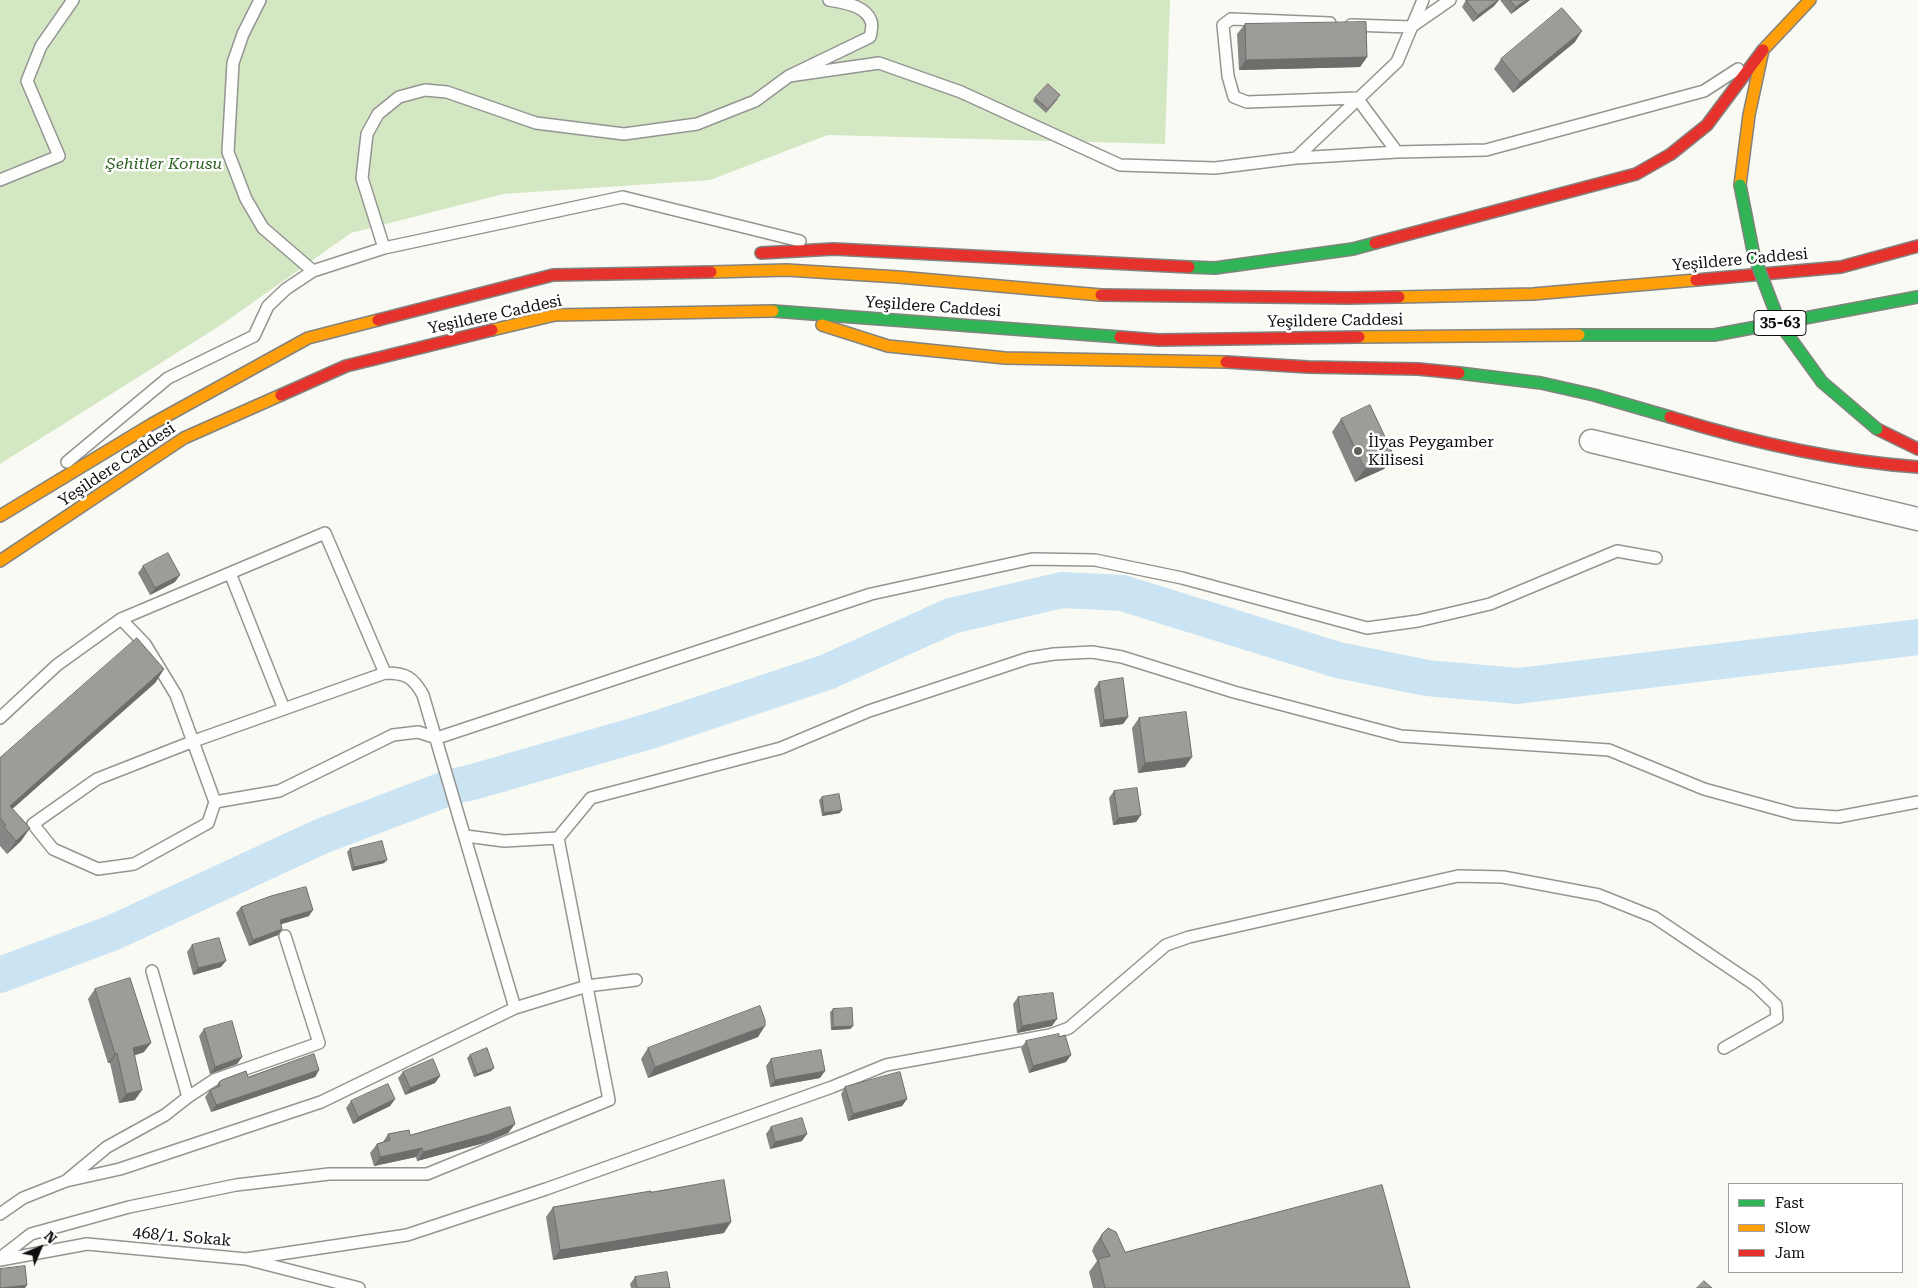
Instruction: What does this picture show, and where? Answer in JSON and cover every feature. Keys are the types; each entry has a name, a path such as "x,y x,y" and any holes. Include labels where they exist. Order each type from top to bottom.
{"main road":[{"path":"1764,50 1793,0"},
{"path":"752,254 834,249 1215,268 1353,249 1636,174 1671,154 1707,125 1764,50 1810,0"},
{"name":"35-63","path":"1764,50 1749,115 1740,184 1754,256 1780,324 1822,382 1877,428 1918,449"},
{"name":"Yeşildere Caddesi","path":"0,516 152,424 308,338 553,275 787,270 898,277 1110,296 1347,298 1534,294 1841,267 1918,246"},
{"path":"553,275 682,261"},
{"name":"Yeşildere Caddesi","path":"0,562 184,438 346,366 555,315 778,311 1159,340 1518,335 1714,335 1918,297"},
{"path":"778,311 888,346 1005,358 1261,363 1308,367 1418,369 1495,376 1541,383 1594,395 1732,436 1813,454 1889,465 1918,467"}],"street":[{"path":"1591,441 1918,519"}],"lane":[{"path":"0,180 59,156 27,81 41,46 73,0"},
{"path":"260,0 243,34 234,63 228,152 246,199 263,228 313,271"},
{"path":"384,248 362,178 367,134 378,114 399,97 425,90 447,92 536,123 624,134 697,124 755,101 789,76 870,37 872,22 866,14 853,5 829,0"},
{"path":"1296,158 1397,62 1423,0"},
{"path":"1357,98 1246,102 1234,97 1228,76 1223,25 1231,19 1411,28 1450,0"},
{"path":"789,76 879,63 961,92 1120,165 1215,168 1296,158 1398,152 1486,150 1704,92 1764,50"},
{"path":"1357,98 1398,152"},
{"path":"10,509 168,378 254,336 268,306 286,289 313,271 384,248 623,197 834,249"},
{"path":"0,718 57,664 121,619 325,533 386,673"},
{"path":"215,802 279,791 393,735 418,732 437,738 872,594 1032,559 1095,560 1182,578 1367,628 1418,621 1490,604 1616,551 1656,558"},
{"path":"230,573 284,709"},
{"path":"121,619 145,644 176,694 194,741 215,802 208,823 134,864 98,870 53,848 33,824 97,779 194,741 386,673 398,673 408,676 423,695 437,738 515,1008"},
{"path":"466,836 504,840 558,838 591,798 781,748 869,711 1029,658 1054,654 1092,652 1122,657 1234,692 1401,736 1609,750 1704,788 1795,814 1838,817 1918,802"},
{"path":"0,1259 31,1234 129,1207 236,1185 329,1174 427,1174 609,1100 558,838"},
{"path":"246,1259 407,1235 564,1182 832,1087 886,1065 1050,1035 1069,1028 1166,945 1199,934 1458,876 1503,877 1599,895 1654,917 1755,985 1776,1005 1777,1018 1724,1048"},
{"path":"66,1181 107,1147 165,1115 214,1080 319,1043 285,936"},
{"path":"152,971 188,1097"},
{"path":"0,1214 23,1198 66,1181 120,1169 322,1102 515,1008 587,986 636,980"},
{"name":"468/1. Sokak","path":"0,1259 86,1244 246,1259 359,1288"}],"green space":[{"name":"Şehitler Korusu","path":"0,0 1170,0 1165,144 828,135 710,180 503,194 351,233 221,325 0,464"}],"building":[{"path":"1466,0 1498,0 1478,15"},
{"path":"1510,0 1526,0 1516,7"},
{"path":"1562,8 1582,31 1520,82 1501,59"},
{"path":"1366,22 1367,57 1246,60 1245,24"},
{"path":"1048,84 1060,95 1048,109 1035,98"},
{"path":"1370,405 1394,456 1365,469 1341,419"},
{"path":"168,553 180,575 155,588 143,566"},
{"path":"137,638 164,669 10,806 30,828 16,841 4,827 6,825 0,818 0,758"},
{"path":"1123,678 1128,717 1104,720 1099,682"},
{"path":"1186,712 1192,757 1145,763 1139,718"},
{"path":"1137,788 1141,815 1118,818 1114,791"},
{"path":"839,794 842,810 824,813 822,797"},
{"path":"382,841 387,860 354,867 350,849"},
{"path":"306,887 313,910 280,920 282,929 253,940 241,907 271,896"},
{"path":"219,938 226,961 198,968 192,945"},
{"path":"130,978 151,1043 133,1048 142,1090 126,1094 117,1053 115,1054 95,989"},
{"path":"1053,993 1057,1019 1022,1026 1018,997"},
{"path":"760,1006 765,1026 655,1067 648,1048"},
{"path":"852,1008 853,1026 833,1027 833,1009"},
{"path":"232,1021 242,1057 215,1067 204,1029"},
{"path":"1059,1034 1059,1037 1065,1035 1071,1055 1033,1066 1026,1041"},
{"path":"487,1048 494,1068 477,1074 470,1055"},
{"path":"821,1050 825,1071 775,1080 771,1059"},
{"path":"314,1054 319,1070 216,1105 210,1090 220,1086 219,1082 222,1080 246,1071 248,1077"},
{"path":"433,1059 440,1076 410,1088 403,1072"},
{"path":"900,1072 907,1099 853,1114 845,1087"},
{"path":"388,1084 395,1099 358,1117 351,1101"},
{"path":"510,1107 515,1124 490,1134 423,1152 422,1148 380,1157 377,1144 390,1140 388,1134 409,1130 410,1135"},
{"path":"802,1118 807,1134 775,1142 771,1127"},
{"path":"724,1180 731,1222 560,1250 553,1207"},
{"path":"1382,1185 1410,1288 1105,1288 1098,1259 1110,1256 1101,1239 1102,1234 1108,1228 1116,1232 1125,1252"},
{"path":"25,1266 27,1285 0,1288 0,1269"},
{"path":"667,1272 670,1288 637,1288 635,1277"},
{"path":"1704,1281 1712,1288 1697,1288"}],"waterway":[{"path":"0,975 112,933 322,836 451,787 650,731 827,672 951,616 1062,590 1122,593 1338,660 1427,678 1518,686 1918,637"}],"traffic: fast":[{"path":"1740,185 1754,256 1780,324 1822,382 1877,429"},
{"path":"1189,267 1215,268 1353,249 1375,243"},
{"path":"1579,335 1714,335 1918,297"},
{"path":"773,311 1120,337"},
{"path":"1459,373 1541,383 1594,395 1670,417"}],"traffic: slow":[{"path":"1740,185 1749,115 1763,50 1810,0"},
{"path":"711,272 787,270 898,277 1101,295"},
{"path":"1399,297 1533,294 1696,280"},
{"path":"492,330 555,315 773,311"},
{"path":"0,516 152,424 308,338 378,320"},
{"path":"822,325 888,346 1005,358 1226,362"},
{"path":"1359,337 1579,335"},
{"path":"0,561 184,438 281,395"}],"traffic: jam":[{"path":"1375,243 1636,174 1671,154 1707,125 1763,50"},
{"path":"1696,280 1841,267 1918,246"},
{"path":"761,253 834,249 1189,267"},
{"path":"378,320 553,275 711,272"},
{"path":"1101,295 1399,297"},
{"path":"281,395 346,366 492,330"},
{"path":"1120,337 1159,340 1359,337"},
{"path":"1226,362 1308,367 1418,369 1459,373"},
{"path":"1670,417 1731,435 1792,449 1855,460 1918,467"},
{"path":"1877,429 1918,449"}],"place":[{"name":"İlyas Peygamber Kilisesi","path":"1358,451"}]}
